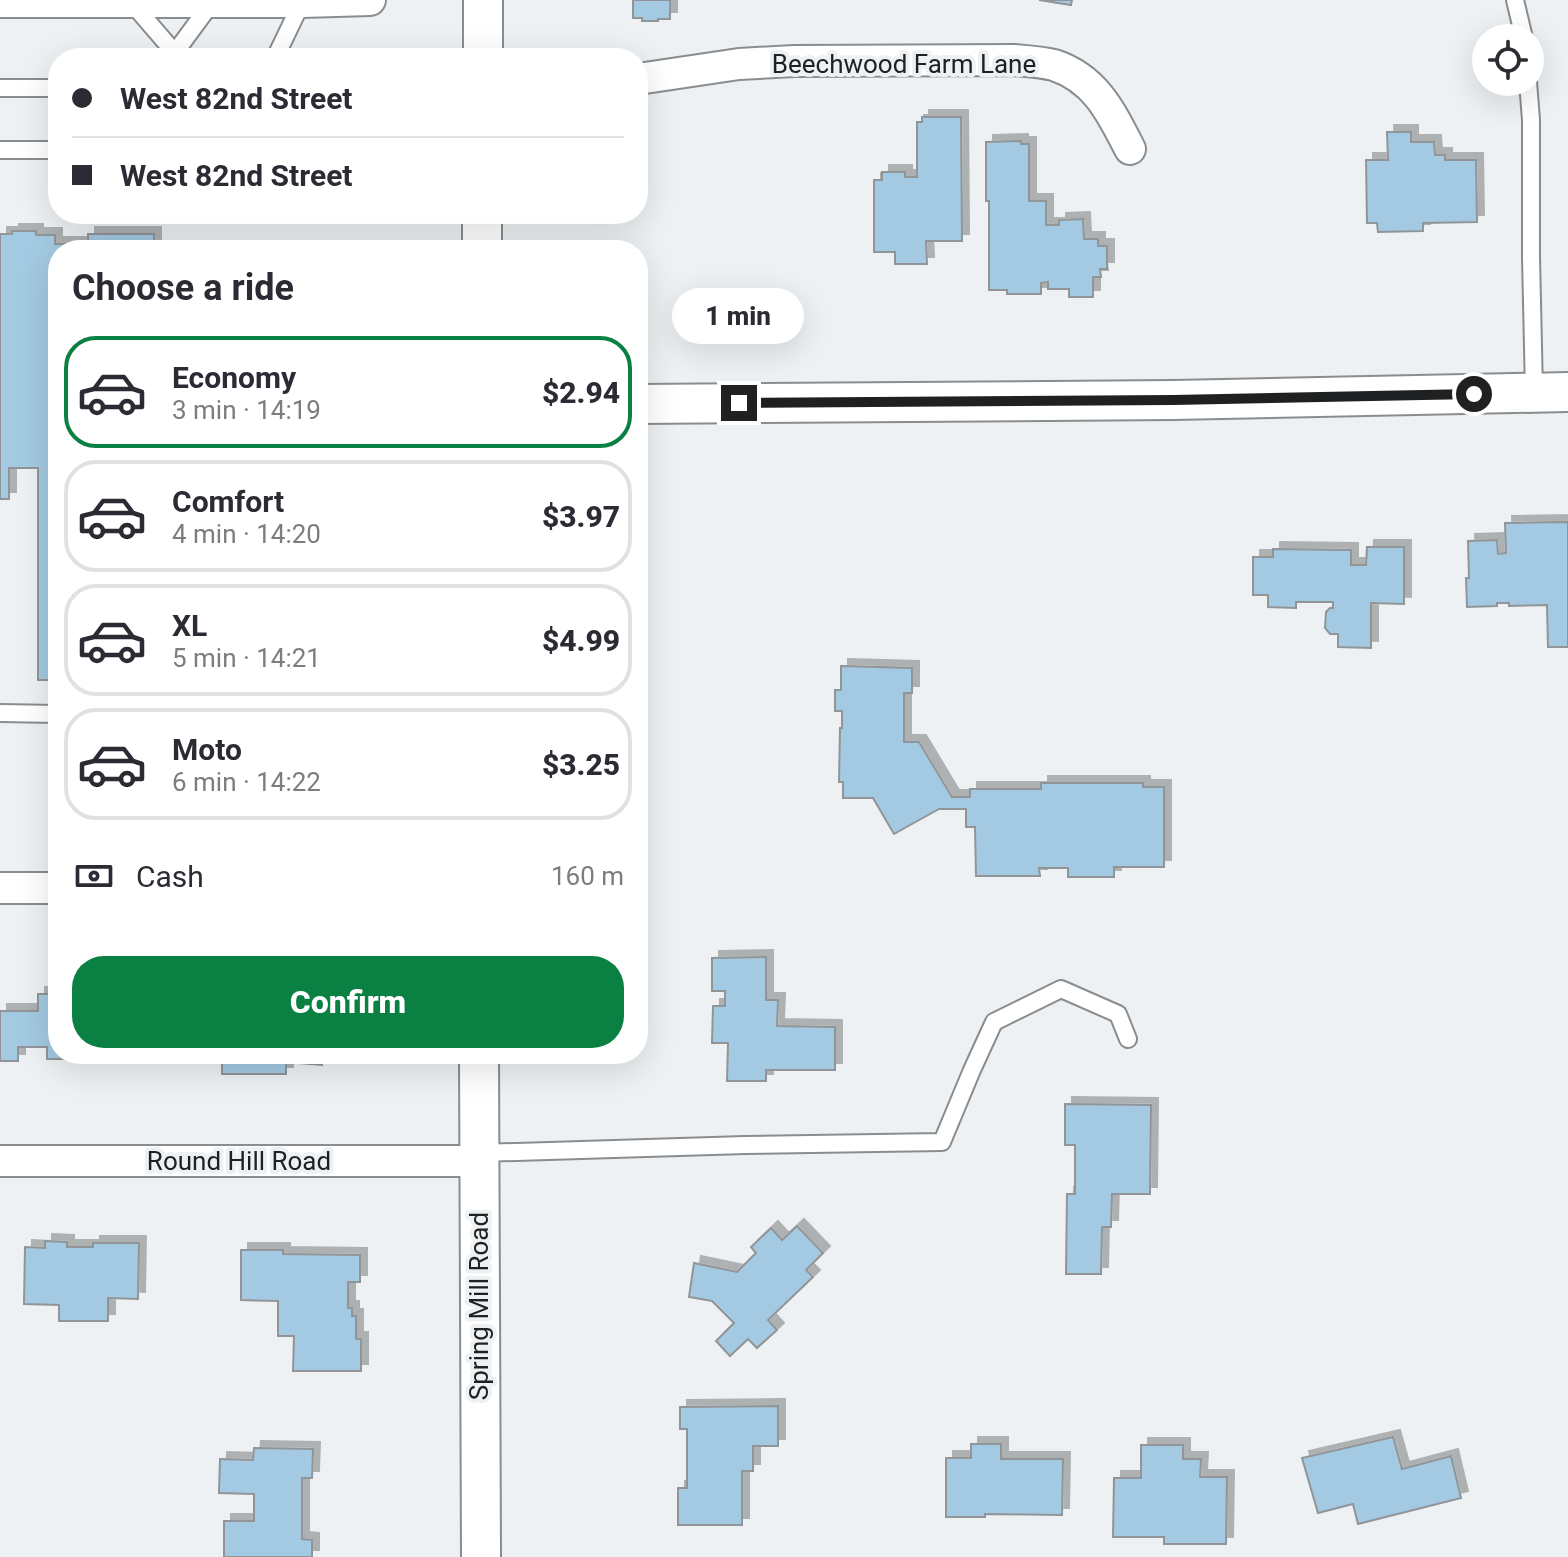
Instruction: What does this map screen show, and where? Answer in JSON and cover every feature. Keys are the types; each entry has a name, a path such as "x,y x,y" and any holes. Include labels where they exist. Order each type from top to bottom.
{"street":[{"path":"0,2 370,0"},
{"path":"483,0 483,48"},
{"name":"Beechwood Farm Lane","path":"648,78 739,64 794,61 971,59 1051,64 1071,72 1092,88 1109,108 1130,149"},
{"path":"648,404 1173,400 1551,392"},
{"path":"0,888 48,888"},
{"name":"Spring Mill Road","path":"479,1064 481,1557"},
{"name":"Round Hill Road","path":"0,1161 478,1157"}],"lane":[{"path":"1515,0 1521,24"},
{"path":"131,1 168,48"},
{"path":"178,48 213,1"},
{"path":"280,48 302,2"},
{"path":"0,88 48,88"},
{"path":"1529,96 1531,257 1551,392"},
{"path":"0,150 48,150"},
{"path":"0,713 48,714"},
{"path":"478,1157 745,1145 942,1142 994,1022 1061,989 1118,1014 1128,1039"}],"building":[{"path":"633,0 670,0 670,19 642,21 642,18 633,18"},
{"path":"1039,0 1072,0 1071,5"},
{"path":"922,117 961,117 962,241 926,241 927,264 895,264 895,252 874,252 874,180 882,180 882,172 905,172 905,177 917,177 917,122 922,122"},
{"path":"1387,132 1411,132 1411,142 1434,142 1435,155 1445,155 1445,160 1476,160 1477,222 1423,223 1423,231 1378,232 1377,223 1367,223 1366,160 1388,160"},
{"path":"1021,141 1021,144 1029,144 1029,201 1046,201 1046,225 1059,225 1059,220 1083,219 1084,239 1098,239 1098,246 1107,246 1107,269 1100,269 1101,277 1093,277 1093,297 1069,297 1069,289 1048,289 1048,282 1041,283 1041,294 1007,294 1007,290 989,290 986,142"},
{"path":"12,231 36,231 36,235 55,235 55,240 48,240 48,680 38,680 38,468 9,468 9,499 0,499 0,234 12,234"},
{"path":"88,234 154,234 154,240 88,240"},
{"path":"1568,522 1568,647 1548,647 1547,605 1509,606 1509,603 1497,603 1497,606 1467,607 1468,541 1497,540 1498,554 1506,553 1505,523"},
{"path":"1367,547 1404,547 1404,604 1371,603 1371,648 1338,647 1338,634 1330,634 1325,628 1326,612 1333,608 1333,602 1296,602 1296,608 1268,607 1268,595 1253,595 1253,557 1273,557 1273,549 1351,550 1351,565 1366,565"},
{"path":"841,666 912,668 912,693 904,693 904,742 919,742 952,797 970,797 970,789 1041,789 1041,783 1143,783 1143,787 1164,787 1164,867 1114,867 1114,877 1068,877 1068,868 1039,868 1040,876 976,876 975,827 966,827 966,809 939,809 894,834 873,798 843,798 843,782 839,782 842,711 835,711 835,690 841,690"},
{"path":"766,957 766,1000 778,1000 777,1026 835,1027 835,1070 766,1070 766,1081 727,1081 728,1043 712,1043 713,1006 725,1006 725,991 712,991 712,958"},
{"path":"38,994 48,994 48,1059 47,1047 18,1047 18,1061 0,1061 0,1011 38,1011"},
{"path":"222,1064 286,1064 286,1074 222,1074"},
{"path":"1065,1104 1151,1105 1150,1194 1112,1194 1111,1227 1102,1227 1101,1274 1066,1274 1067,1194 1075,1194 1075,1145 1065,1145"},
{"path":"797,1226 823,1253 806,1270 813,1277 768,1320 777,1330 757,1348 748,1339 730,1356 716,1341 734,1323 712,1301 689,1297 694,1263 737,1272 756,1253 751,1247 771,1228 782,1240"},
{"path":"45,1241 67,1242 67,1247 93,1247 93,1243 139,1243 138,1299 108,1298 108,1321 59,1321 59,1305 24,1304 25,1247 45,1248"},
{"path":"241,1250 360,1255 360,1282 348,1282 348,1308 352,1308 352,1316 356,1316 356,1339 361,1339 361,1371 293,1371 294,1336 278,1336 278,1301 241,1300"},
{"path":"778,1406 778,1446 753,1446 753,1471 742,1471 742,1525 678,1525 678,1488 687,1488 687,1429 680,1429 680,1407"},
{"path":"1393,1437 1402,1469 1451,1456 1461,1498 1358,1524 1353,1504 1318,1513 1302,1458"},
{"path":"971,1444 1001,1444 1001,1459 1063,1459 1062,1515 946,1517 946,1458 971,1458"},
{"path":"1141,1445 1183,1445 1183,1459 1201,1459 1200,1477 1227,1477 1226,1544 1164,1544 1164,1537 1113,1537 1114,1478 1141,1478"},
{"path":"254,1448 313,1449 312,1478 302,1478 302,1539 312,1540 312,1557 224,1557 224,1521 254,1521 254,1494 219,1493 220,1459 253,1460"}],"route":[{"path":"739,403 1474,394"}]}
